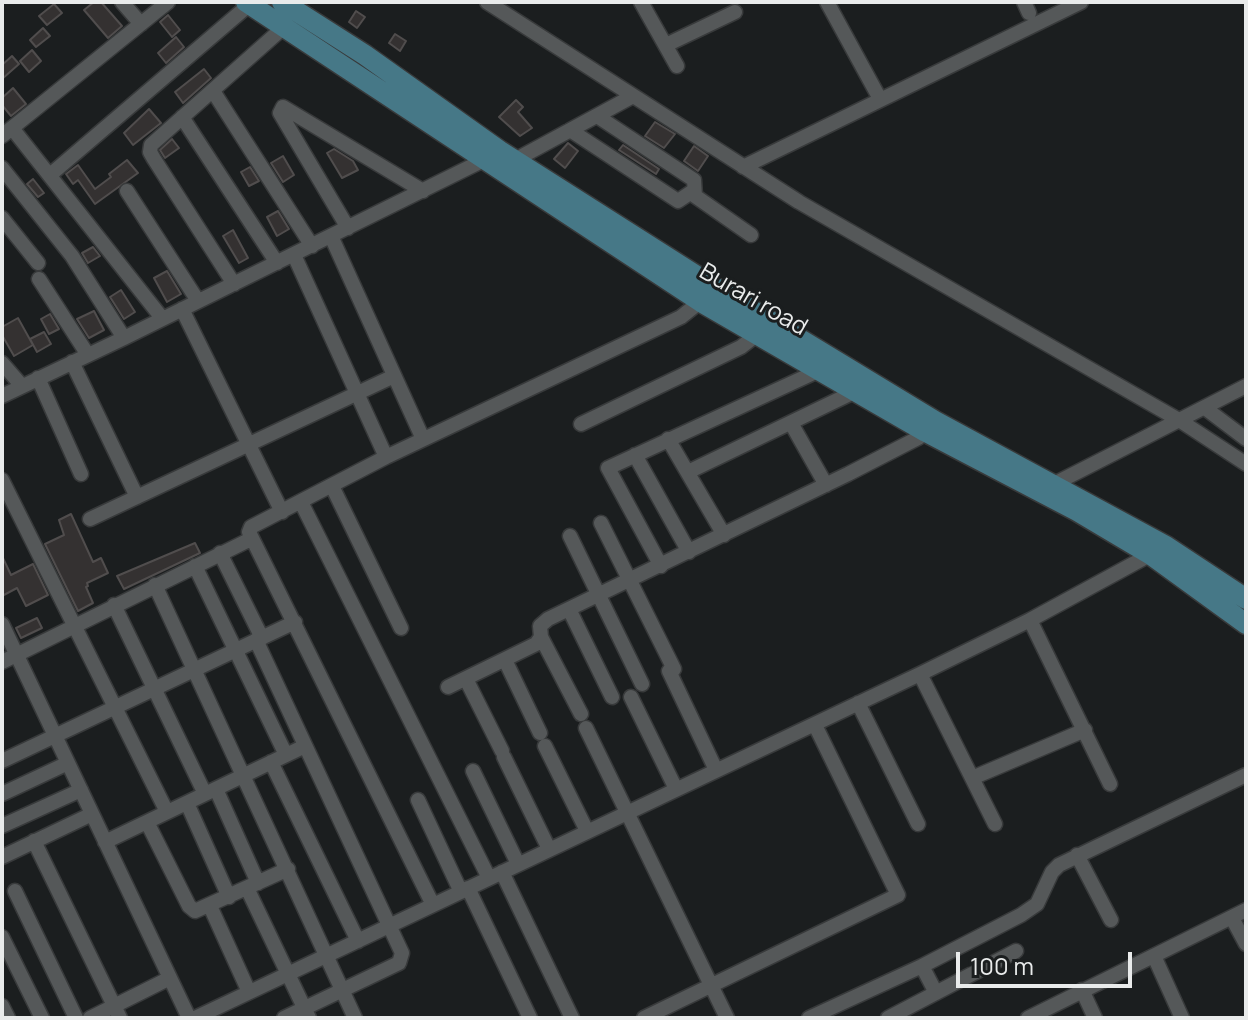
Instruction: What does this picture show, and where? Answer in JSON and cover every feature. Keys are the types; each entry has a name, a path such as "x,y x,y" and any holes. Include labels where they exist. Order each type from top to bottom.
{"main road":[{"name":"Burari road","path":"282,2 365,55 500,157 708,294"},
{"name":"Burari road","path":"248,3 500,157 708,294 931,427"},
{"name":"Burari road","path":"765,328 820,370 856,391 1050,490 1246,599"},
{"name":"Burari road","path":"1158,551 1246,624"}],"street":[{"path":"122,2 141,24"},
{"path":"162,318 50,175 7,132 168,2"},
{"path":"487,2 851,233 1192,414 1246,439"},
{"path":"641,2 677,66"},
{"path":"827,2 880,99"},
{"path":"743,167 1081,2"},
{"path":"50,175 248,3"},
{"path":"666,45 735,12"},
{"path":"234,284 150,152 151,145 284,27"},
{"path":"213,91 312,246"},
{"path":"2,396 423,191 570,130 633,96"},
{"path":"348,228 280,113 283,107 423,191"},
{"path":"597,116 694,180 693,191 697,198 751,235"},
{"path":"182,117 277,263"},
{"path":"570,130 678,201 693,191"},
{"path":"2,168 72,256 124,338"},
{"path":"127,191 198,301"},
{"path":"2,218 88,355"},
{"path":"331,236 423,439"},
{"path":"294,255 386,457"},
{"path":"433,905 295,622 251,539 251,527 386,457 681,317 708,294"},
{"path":"182,309 282,512"},
{"path":"581,424 741,347 765,328"},
{"path":"72,362 137,497"},
{"path":"2,363 22,386"},
{"path":"661,566 608,468 820,370"},
{"path":"90,519 394,376"},
{"path":"38,378 81,474"},
{"path":"1050,490 1246,386"},
{"path":"688,472 856,391"},
{"path":"1192,414 1246,464"},
{"path":"791,423 826,485"},
{"path":"727,1018 541,637 540,626 569,609 826,485 931,427"},
{"path":"668,439 724,535"},
{"path":"635,455 689,552"},
{"path":"2,480 167,812"},
{"path":"332,486 401,628"},
{"path":"301,502 572,1018"},
{"path":"601,523 674,669 669,671 716,770"},
{"path":"570,536 642,684"},
{"path":"2,662 251,539"},
{"path":"2,624 170,978 192,1018 815,725 1030,620 1158,551"},
{"path":"220,553 305,746 402,953 399,963 342,990 307,1013 284,1018"},
{"path":"195,566 286,755"},
{"path":"155,585 355,1018"},
{"path":"114,605 154,688 210,791 307,1013"},
{"path":"569,609 612,697"},
{"path":"1030,620 1110,784"},
{"path":"2,761 295,622"},
{"path":"448,687 536,644 541,637"},
{"path":"505,660 587,831"},
{"path":"920,674 995,824"},
{"path":"466,679 549,849"},
{"path":"631,697 676,789"},
{"path":"858,703 918,824"},
{"path":"644,1018 898,895 898,889 815,725"},
{"path":"972,778 1085,730"},
{"path":"105,842 305,746"},
{"path":"271,762 358,941"},
{"path":"2,794 68,763"},
{"path":"473,771 518,864"},
{"path":"809,1018 922,966 1031,909 1055,869 1077,855 1246,775"},
{"path":"2,826 81,790"},
{"path":"418,800 530,1018"},
{"path":"187,803 229,897"},
{"path":"2,857 92,814"},
{"path":"147,822 191,909 195,911 288,869"},
{"path":"34,841 117,1012"},
{"path":"1077,855 1111,920"},
{"path":"15,891 76,1018"},
{"path":"210,906 249,992"},
{"path":"1028,1018 1054,1012 1082,990 1239,914 1246,944"},
{"path":"2,937 42,1018"},
{"path":"888,1018 1016,951"},
{"path":"1154,956 1182,1018"},
{"path":"922,966 936,993"},
{"path":"90,1018 117,1012 170,978"},
{"path":"1082,990 1095,1018"},
{"path":"918,1003 927,1018"},
{"path":"2,1006 8,1018"}],"building":[{"path":"94,2 101,2 122,26 108,38 84,10"},
{"path":"54,4 62,13 47,25 39,16"},
{"path":"356,11 365,17 357,28 349,22"},
{"path":"168,15 180,30 172,37 160,22"},
{"path":"43,28 50,36 36,47 30,40"},
{"path":"395,34 406,41 400,51 389,43"},
{"path":"176,37 184,47 166,63 158,53"},
{"path":"32,50 41,61 29,72 20,61"},
{"path":"12,56 19,64 2,79 2,65"},
{"path":"204,69 211,78 183,103 175,92"},
{"path":"13,88 26,104 11,116 2,105 2,98"},
{"path":"516,100 523,107 518,112 532,128 520,136 499,117"},
{"path":"149,109 161,123 133,145 124,133"},
{"path":"655,122 675,134 664,148 645,136"},
{"path":"172,139 179,148 165,158 160,150"},
{"path":"568,143 578,151 565,168 554,159"},
{"path":"623,145 659,169 656,174 619,150"},
{"path":"694,146 708,156 698,171 684,161"},
{"path":"334,149 353,161 358,170 342,178 327,153"},
{"path":"283,156 294,175 283,182 271,163"},
{"path":"127,160 138,173 95,204 78,180 73,184 66,174 78,165 95,189"},
{"path":"250,167 259,181 249,186 241,172"},
{"path":"33,179 44,193 38,197 27,184"},
{"path":"278,211 289,229 277,236 267,217"},
{"path":"233,230 248,258 239,263 223,236"},
{"path":"93,247 100,256 88,263 82,253"},
{"path":"167,271 181,294 167,302 154,278"},
{"path":"121,290 135,312 124,319 110,297"},
{"path":"94,311 104,330 89,338 77,319"},
{"path":"50,314 59,329 49,334 41,319"},
{"path":"18,318 33,345 14,356 2,335 2,327"},
{"path":"44,332 51,344 37,352 30,339"},
{"path":"71,514 93,562 101,558 108,573 87,583 93,603 78,611 45,544 64,535 59,520"},
{"path":"195,543 200,553 124,589 117,576"},
{"path":"2,556 11,575 33,564 48,595 26,606 17,588 2,596"},
{"path":"37,618 42,628 21,638 16,628"}]}
